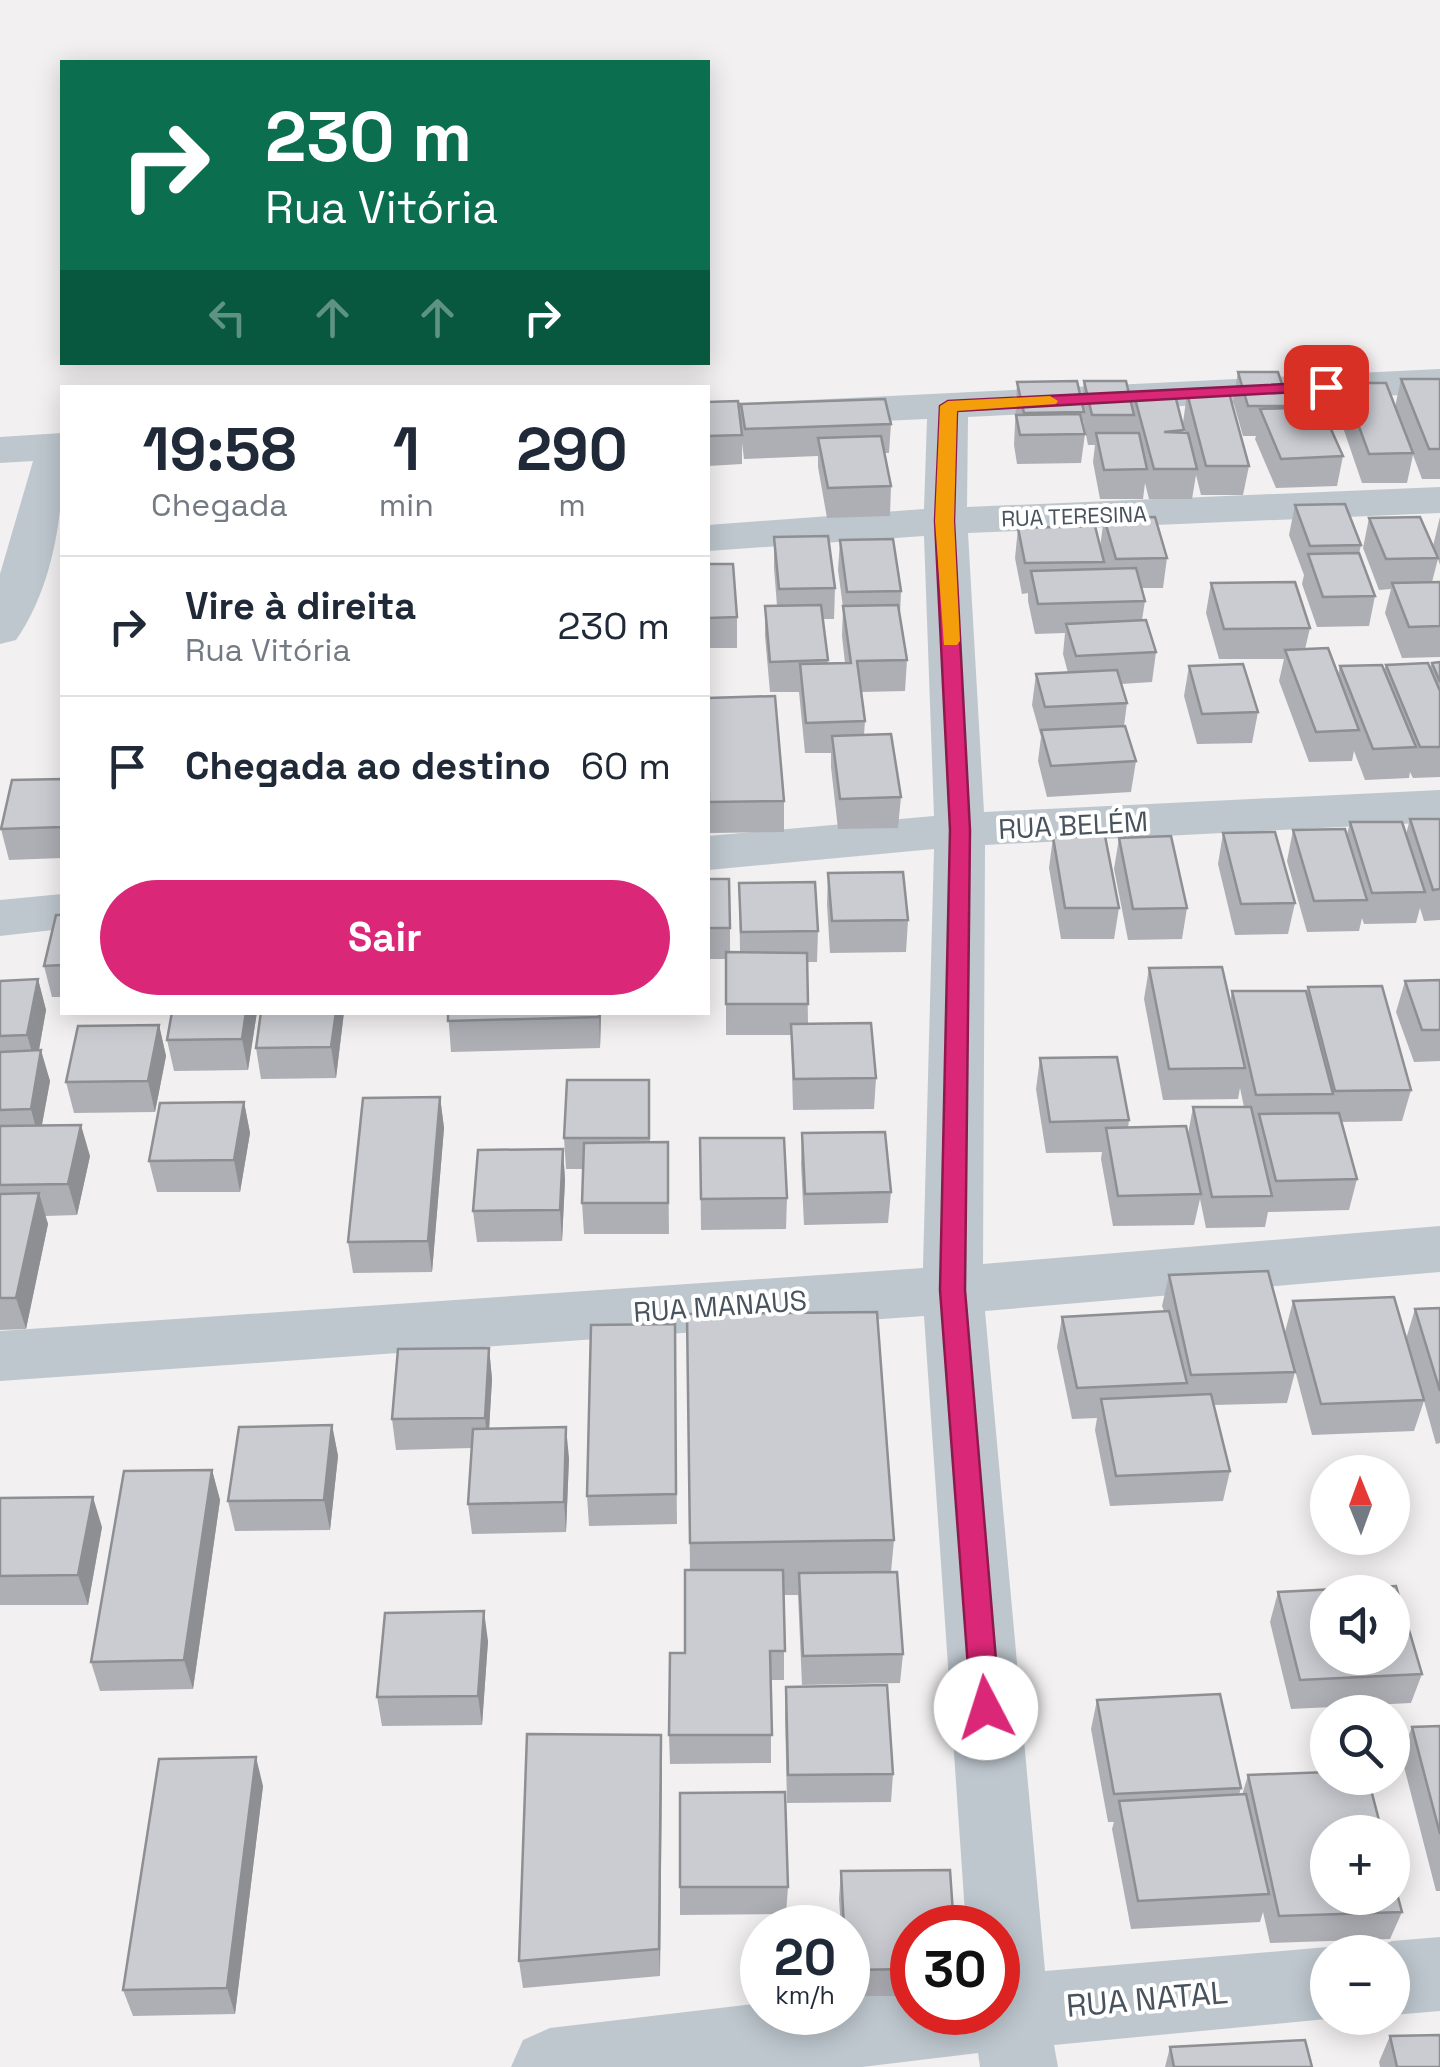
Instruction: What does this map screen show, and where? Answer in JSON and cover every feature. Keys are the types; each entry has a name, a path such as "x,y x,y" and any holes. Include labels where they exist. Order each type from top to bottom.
{"street":[{"path":"710,417 1440,381"},
{"path":"948,406 944,521 960,830 953,1290 1014,2039"},
{"path":"0,450 60,446 27,586 0,630"},
{"name":"RUA TERESINA","path":"710,538 944,521 1440,500"},
{"name":"RUA BELÉM","path":"710,853 960,830 1440,806"},
{"path":"0,918 60,912"},
{"name":"RUA MANAUS","path":"0,1356 953,1290 1440,1248"},
{"path":"1410,1976 1440,1974"},
{"name":"RUA NATAL","path":"550,2067 1014,2039 1310,1987"}],"building":[{"path":"1238,372 1278,372 1289,406 1248,406"},
{"path":"1401,379 1440,379 1440,449 1429,449"},
{"path":"1077,381 1084,412 1024,413 1017,382"},
{"path":"1084,381 1126,381 1134,415 1092,415"},
{"path":"1343,383 1386,383 1413,453 1369,454"},
{"path":"1187,393 1229,393 1249,466 1206,466"},
{"path":"1134,395 1175,395 1184,430 1164,432 1188,433 1197,469 1154,469"},
{"path":"885,399 891,424 745,429 741,404"},
{"path":"738,401 742,435 710,436 710,402"},
{"path":"1321,407 1343,456 1281,459 1260,409"},
{"path":"1080,414 1085,434 1020,435 1016,415"},
{"path":"1096,433 1139,433 1147,469 1104,470"},
{"path":"881,436 891,486 828,488 818,438"},
{"path":"1345,504 1361,545 1310,546 1295,505"},
{"path":"1155,517 1167,558 1116,559 1104,518"},
{"path":"1420,517 1438,558 1386,559 1369,518"},
{"path":"1095,526 1104,562 1025,563 1018,528"},
{"path":"828,536 835,588 779,589 774,537"},
{"path":"893,539 901,591 847,592 840,540"},
{"path":"1359,553 1375,596 1323,597 1308,554"},
{"path":"710,564 733,564 737,617 710,618"},
{"path":"1136,568 1145,601 1038,604 1031,571"},
{"path":"1295,582 1310,628 1224,629 1211,583"},
{"path":"1440,582 1440,626 1409,627 1392,583"},
{"path":"821,605 828,660 770,662 765,606"},
{"path":"898,605 907,660 857,661 865,721 806,723 800,664 851,663 843,606"},
{"path":"1146,620 1156,652 1076,656 1066,624"},
{"path":"1328,648 1359,730 1316,732 1285,650"},
{"path":"1440,662 1440,682 1432,663"},
{"path":"1428,663 1440,691 1440,747 1420,747 1386,665"},
{"path":"1243,664 1258,712 1202,714 1189,666"},
{"path":"1382,665 1416,747 1373,749 1340,666"},
{"path":"1117,670 1127,703 1045,707 1036,674"},
{"path":"775,696 784,801 710,802 710,698"},
{"path":"1125,726 1136,761 1051,766 1041,730"},
{"path":"891,734 901,797 840,799 832,736"},
{"path":"60,779 60,827 1,829 12,780"},
{"path":"1410,819 1440,819 1440,889 1433,890"},
{"path":"1350,822 1402,822 1425,892 1372,893"},
{"path":"1345,829 1367,900 1314,901 1293,830"},
{"path":"1275,832 1295,903 1241,904 1223,833"},
{"path":"1105,836 1119,908 1065,908 1053,837"},
{"path":"1171,836 1187,908 1133,909 1119,838"},
{"path":"903,872 908,920 832,921 828,873"},
{"path":"710,879 729,879 730,928 710,928"},
{"path":"815,882 818,931 741,932 739,883"},
{"path":"56,915 60,915 60,965 44,966"},
{"path":"726,952 807,953 808,1004 726,1004"},
{"path":"1222,967 1245,1068 1169,1069 1149,968"},
{"path":"38,979 27,1035 0,1036 0,981"},
{"path":"1440,980 1440,1030 1422,1030 1405,981"},
{"path":"1382,986 1411,1090 1335,1091 1308,987"},
{"path":"1232,991 1306,991 1333,1094 1256,1095"},
{"path":"171,1015 246,1015 242,1039 167,1040"},
{"path":"261,1015 336,1015 331,1047 256,1048"},
{"path":"448,1015 599,1015 599,1017 448,1021"},
{"path":"871,1023 876,1078 794,1079 791,1024"},
{"path":"159,1025 148,1081 66,1082 78,1026"},
{"path":"41,1050 31,1109 0,1110 0,1052"},
{"path":"1117,1057 1129,1120 1050,1122 1040,1058"},
{"path":"567,1080 649,1080 649,1138 564,1138"},
{"path":"440,1097 428,1241 348,1242 363,1098"},
{"path":"244,1102 234,1160 149,1161 160,1103"},
{"path":"1193,1107 1251,1107 1272,1196 1212,1197"},
{"path":"1339,1113 1357,1179 1276,1181 1259,1114"},
{"path":"81,1125 68,1184 0,1185 0,1126"},
{"path":"1186,1126 1201,1194 1118,1196 1106,1128"},
{"path":"885,1132 891,1192 805,1194 802,1133"},
{"path":"700,1138 784,1138 787,1198 701,1199"},
{"path":"668,1142 668,1203 582,1203 584,1143"},
{"path":"563,1149 560,1210 473,1211 478,1150"},
{"path":"39,1193 16,1298 0,1298 0,1194"},
{"path":"1268,1271 1295,1372 1191,1375 1169,1275"},
{"path":"1394,1297 1424,1400 1321,1404 1293,1301"},
{"path":"1440,1308 1440,1391 1415,1309"},
{"path":"1169,1311 1187,1383 1077,1388 1062,1317"},
{"path":"877,1312 894,1540 690,1543 687,1314"},
{"path":"675,1324 676,1494 587,1496 591,1325"},
{"path":"489,1348 485,1418 392,1419 398,1349"},
{"path":"1211,1394 1230,1471 1116,1476 1101,1399"},
{"path":"332,1425 324,1500 228,1501 239,1427"},
{"path":"566,1427 564,1502 468,1504 473,1429"},
{"path":"212,1470 184,1660 91,1662 124,1471"},
{"path":"93,1497 78,1575 0,1576 0,1498"},
{"path":"685,1570 783,1570 785,1651 770,1651 772,1735 669,1735 670,1653 685,1653"},
{"path":"897,1572 903,1654 803,1656 799,1573"},
{"path":"1310,1590 1310,1675 1402,1675 1300,1680 1278,1592"},
{"path":"484,1611 478,1696 377,1697 385,1613"},
{"path":"1410,1633 1422,1674 1410,1675"},
{"path":"887,1685 893,1774 788,1775 786,1687"},
{"path":"1220,1694 1241,1788 1114,1794 1097,1700"},
{"path":"1440,1726 1440,1834 1412,1727"},
{"path":"527,1734 661,1735 659,1949 519,1961"},
{"path":"256,1757 227,1988 123,1990 159,1759"},
{"path":"1310,1773 1310,1795 1372,1795 1378,1815 1310,1815 1310,1915 1279,1916 1248,1775"},
{"path":"785,1792 788,1887 680,1887 680,1793"},
{"path":"1246,1794 1269,1894 1138,1901 1119,1801"},
{"path":"950,1870 952,1905 890,1905 890,1969 870,1970 870,1905 843,1905 841,1871"},
{"path":"1440,2035 1440,2067 1397,2067 1390,2036"},
{"path":"1305,2040 1312,2067 1174,2067 1170,2047"}],"slow traffic":[{"path":"951,641 944,521 948,406 1050,401"}],"route":[{"path":"986,1708 953,1290 960,830 944,521 948,406 1326,387"}]}
